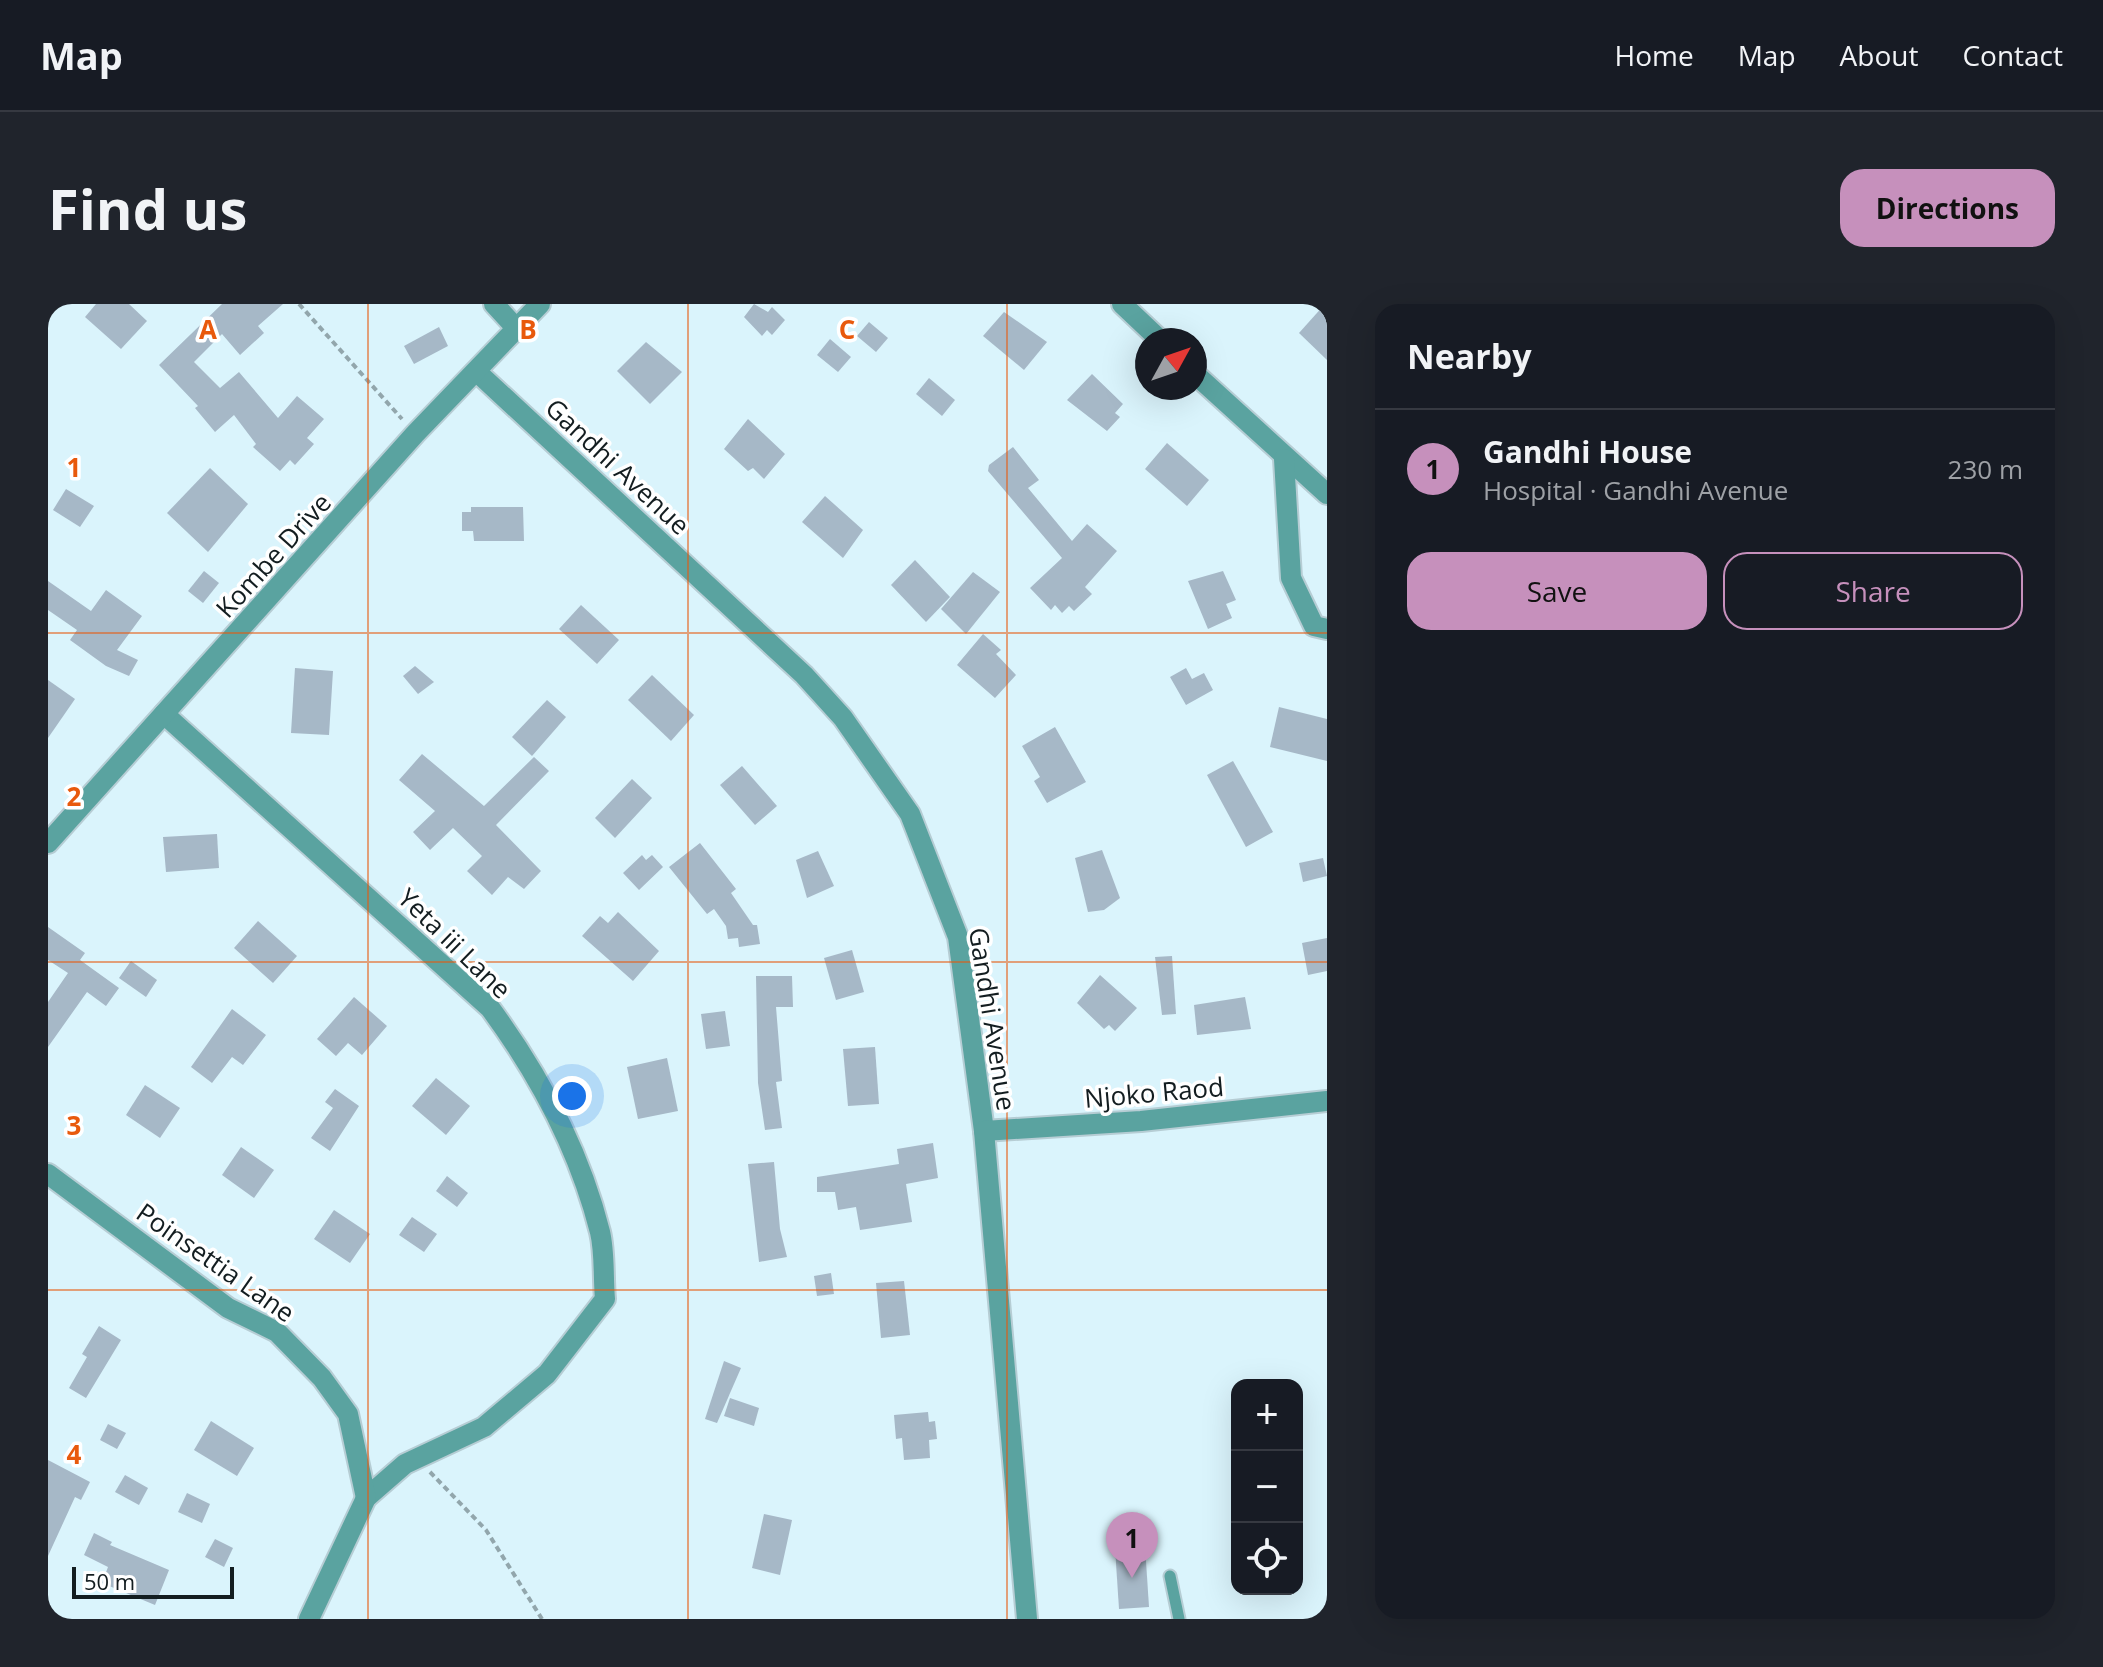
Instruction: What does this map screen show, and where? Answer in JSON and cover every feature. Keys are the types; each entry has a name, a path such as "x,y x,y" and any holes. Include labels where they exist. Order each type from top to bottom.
{"street":[{"path":"494,304 517,329"},
{"name":"Kombe Drive","path":"48,843 415,434 540,304"},
{"path":"1122,304 1147,328"},
{"name":"Gandhi Avenue","path":"477,372 804,675 843,718 910,814 958,937 984,1131 1027,1619"},
{"path":"1207,385 1284,459 1327,494"},
{"path":"1284,459 1291,578 1314,626 1327,629"},
{"name":"Yeta iii Lane","path":"164,714 490,1008 524,1055 573,1149 601,1234 605,1299 547,1374 484,1427 405,1464 366,1498"},
{"name":"Njoko Raod","path":"984,1131 1141,1121 1327,1101"},
{"name":"Poinsettia Lane","path":"48,1174 228,1308 277,1332 286,1341 322,1378 348,1414 366,1498"},
{"path":"309,1619 366,1498"}],"lane":[{"path":"1170,1576 1179,1619"}],"path":[{"path":"299,304 415,434"},
{"path":"418,1458 486,1530 542,1619"}],"building":[{"path":"96,304 129,304 147,321 121,349 85,317"},
{"path":"222,304 283,304 258,326 264,333 240,355 222,334 194,362 220,388 239,372 278,418 297,396 324,419 307,438 314,444 295,465 290,460 280,471 253,447 256,444 234,415 215,432 195,408 198,406 159,365"},
{"path":"754,304 768,312 772,307 785,320 772,335 767,330 762,336 744,317"},
{"path":"1327,304 1327,360 1299,333"},
{"path":"1004,312 1047,342 1024,370 983,336"},
{"path":"869,322 888,338 876,352 857,336"},
{"path":"439,327 448,346 414,364 404,346"},
{"path":"830,339 851,357 838,372 817,355"},
{"path":"646,342 682,372 650,404 617,371"},
{"path":"1092,374 1123,404 1115,413 1120,417 1107,431 1067,400"},
{"path":"929,378 955,400 942,416 916,394"},
{"path":"748,419 785,454 764,479 753,468 748,471 724,449"},
{"path":"1167,443 1209,480 1187,506 1145,469"},
{"path":"1013,447 1039,480 1028,488 1072,541 1087,524 1117,551 1085,587 1092,594 1074,611 1069,606 1062,613 1055,605 1051,610 1030,588 1062,558 988,471 989,465"},
{"path":"210,468 248,504 208,552 167,513"},
{"path":"66,489 94,506 80,527 53,510"},
{"path":"825,496 863,530 843,558 802,522"},
{"path":"471,507 523,507 524,541 474,541 473,531 462,531 462,512 471,512"},
{"path":"915,560 950,597 926,622 891,585"},
{"path":"204,571 219,583 203,603 188,591"},
{"path":"1223,571 1236,600 1226,604 1232,618 1208,629 1188,581"},
{"path":"973,572 1000,592 966,634 941,609"},
{"path":"48,581 91,611 106,590 142,616 117,650 138,660 129,676 106,666 70,640 77,630 48,610"},
{"path":"581,605 619,640 597,664 559,629"},
{"path":"983,634 1001,650 996,654 1016,675 995,698 957,665"},
{"path":"415,666 434,682 418,694 403,676"},
{"path":"295,668 333,671 329,735 291,733"},
{"path":"1186,668 1192,679 1204,673 1213,690 1186,705 1170,677"},
{"path":"652,675 694,715 671,741 628,700"},
{"path":"48,680 75,699 48,738"},
{"path":"547,700 566,717 532,756 512,737"},
{"path":"1279,707 1327,719 1327,761 1270,747"},
{"path":"1055,727 1086,782 1047,803 1034,781 1040,777 1022,746"},
{"path":"422,754 484,806 534,757 549,771 496,825 541,871 524,889 508,877 492,895 467,871 482,856 453,828 430,850 413,832 435,811 399,780"},
{"path":"1233,761 1273,832 1246,847 1207,775"},
{"path":"742,766 777,806 755,825 720,785"},
{"path":"632,779 652,798 615,838 595,818"},
{"path":"217,834 219,868 166,872 163,837"},
{"path":"700,843 736,889 731,893 753,925 757,925 760,944 739,947 738,938 728,939 726,926 714,909 707,914 669,867"},
{"path":"1102,850 1120,898 1104,910 1088,912 1075,858"},
{"path":"818,851 834,886 807,898 796,860"},
{"path":"642,855 646,860 652,855 663,867 639,890 623,873"},
{"path":"1323,858 1327,876 1303,882 1299,863"},
{"path":"618,912 659,951 633,981 582,936 600,916 608,923"},
{"path":"258,921 297,956 273,983 234,948"},
{"path":"48,927 85,953 80,960 119,988 106,1006 87,992 48,1047 48,1002 68,973 48,960"},
{"path":"1327,938 1327,971 1308,975 1302,943"},
{"path":"852,950 864,992 836,1000 824,958"},
{"path":"1172,956 1176,1014 1162,1015 1155,957"},
{"path":"131,961 157,980 146,997 119,978"},
{"path":"1100,975 1137,1008 1115,1031 1109,1025 1104,1029 1077,1003"},
{"path":"756,976 792,976 793,1007 776,1007 782,1081 776,1082 782,1128 765,1130 758,1083"},
{"path":"354,997 387,1026 362,1055 348,1043 336,1056 317,1039"},
{"path":"1245,997 1251,1029 1197,1035 1194,1005"},
{"path":"232,1009 266,1035 243,1065 232,1057 212,1083 191,1067"},
{"path":"725,1011 730,1046 706,1049 701,1014"},
{"path":"875,1047 879,1104 848,1106 843,1049"},
{"path":"667,1058 678,1111 638,1119 627,1067"},
{"path":"436,1078 470,1106 446,1135 412,1106"},
{"path":"145,1085 180,1108 160,1138 126,1115"},
{"path":"335,1089 359,1106 330,1151 311,1138 333,1108 325,1102"},
{"path":"933,1143 938,1178 906,1184 912,1222 860,1230 856,1207 838,1210 835,1192 817,1192 817,1177 899,1164 897,1149"},
{"path":"241,1147 274,1170 254,1198 222,1175"},
{"path":"774,1162 780,1229 787,1257 759,1262 748,1164"},
{"path":"447,1176 468,1193 457,1207 436,1191"},
{"path":"334,1210 370,1234 350,1263 314,1239"},
{"path":"412,1217 437,1234 424,1252 399,1235"},
{"path":"831,1273 834,1294 817,1296 814,1276"},
{"path":"904,1281 910,1335 881,1338 876,1283"},
{"path":"99,1326 121,1340 86,1398 69,1388 87,1357 82,1354"},
{"path":"724,1361 741,1368 717,1423 705,1419"},
{"path":"730,1398 759,1408 754,1426 724,1416"},
{"path":"928,1412 929,1422 935,1421 937,1439 929,1440 930,1458 904,1460 902,1438 896,1439 894,1415"},
{"path":"211,1421 254,1448 237,1476 194,1450"},
{"path":"108,1424 126,1433 117,1449 100,1440"},
{"path":"48,1460 90,1482 81,1500 75,1497 48,1556"},
{"path":"125,1475 148,1488 139,1505 115,1492"},
{"path":"187,1493 210,1504 202,1523 178,1512"},
{"path":"764,1514 792,1520 780,1575 752,1568"},
{"path":"94,1533 112,1542 110,1545 169,1570 155,1605 102,1583 108,1567 84,1555"},
{"path":"215,1539 233,1548 224,1567 205,1557"},
{"path":"1145,1546 1149,1607 1119,1609 1115,1548"}],"place":[{"name":"Gandhi House","path":"1132,1578"}]}
